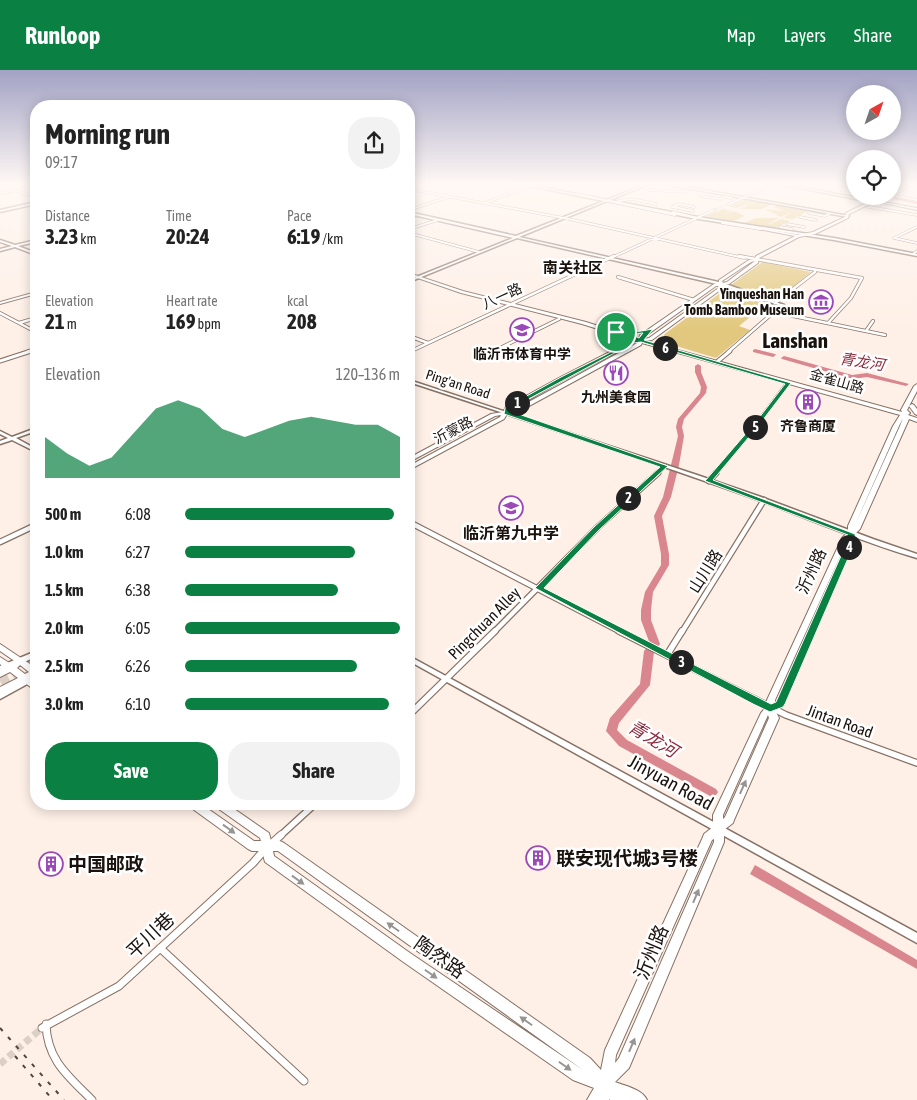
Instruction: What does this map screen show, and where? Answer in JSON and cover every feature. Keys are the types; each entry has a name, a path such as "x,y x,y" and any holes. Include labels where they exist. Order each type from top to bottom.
{"main road":[{"path":"493,232 722,284 782,305"},
{"path":"416,278 529,232"},
{"path":"779,232 798,236"},
{"path":"786,232 806,235"},
{"path":"787,232 916,255"},
{"name":"沂蒙路","path":"415,457 494,415 516,411 623,353 639,344 642,336 715,286 728,283 757,262 757,257 798,236 818,232"},
{"name":"沂蒙路","path":"756,260 763,259 806,235"},
{"path":"0,241 30,252"},
{"path":"0,250 30,242"},
{"name":"金雀山路","path":"416,278 871,404 917,420"},
{"name":"沂蒙路","path":"415,465 502,418 508,408 632,342 650,339 722,287 722,284"},
{"path":"0,304 30,296"},
{"name":"金雀山路","path":"511,304 609,333 641,340"},
{"path":"616,332 635,334 652,330"},
{"path":"659,332 660,340 664,344 684,353"},
{"path":"609,333 623,341 617,350"},
{"path":"623,353 655,348 684,353"},
{"name":"金雀山路","path":"684,353 718,361 864,405 904,414"},
{"name":"Ping'an Road","path":"415,383 709,481"},
{"path":"904,414 909,411 917,386"},
{"path":"871,404 895,406 910,404 917,397"},
{"path":"910,404 917,413"},
{"path":"864,405 890,415 899,426 917,420"},
{"name":"沂州路","path":"770,708 780,704 852,540 851,534 857,528 899,426 906,419 904,414"},
{"path":"0,443 30,431"},
{"path":"0,432 30,448"},
{"path":"709,481 851,534 917,556"},
{"path":"0,647 30,668"},
{"path":"0,674 7,668 30,657"},
{"path":"0,660 7,668 30,682"},
{"name":"Jinyuan Road","path":"415,661 917,938"},
{"path":"0,696 30,677"},
{"path":"1,688 27,679"},
{"path":"718,828 729,820 774,718 770,708"},
{"name":"陶然路","path":"202,810 252,846 280,846 585,1062 620,1100"},
{"name":"陶然路","path":"228,810 265,836 269,859 406,957 578,1075 640,1100"},
{"name":"沂州路","path":"594,1100 604,1084 624,1063 719,842 718,828"},
{"path":"602,1100 604,1084"}],"street":[{"path":"624,232 815,272 862,278 851,298 834,314 828,323"},
{"name":"八一路","path":"415,349 668,232"},
{"path":"906,232 894,238 917,243"},
{"path":"415,235 479,252"},
{"path":"916,255 917,251"},
{"path":"775,303 815,272"},
{"path":"618,277 694,300"},
{"path":"718,361 782,305"},
{"path":"774,312 885,335"},
{"path":"0,313 30,329"},
{"path":"484,356 559,319"},
{"path":"19,323 30,320"},
{"path":"866,331 873,321"},
{"path":"415,338 428,343"},
{"path":"0,361 30,351"},
{"path":"709,481 757,424 788,383"},
{"name":"Pingchuan Alley","path":"415,709 539,588 596,528 667,467"},
{"name":"山川路","path":"667,655 764,500"},
{"name":"Jintan Road","path":"415,525 770,708 917,763"},
{"path":"0,542 30,528"},
{"path":"267,847 308,810"},
{"name":"平川巷","path":"92,1100 51,1056 44,1037 44,1026 119,986 267,847"},
{"path":"160,948 304,1081"}],"shaded area":[{"path":"762,262 811,272 779,298 772,300 731,285"},
{"path":"727,288 775,304 772,307 765,305 739,326 750,330 716,358 676,346 665,340 664,335 666,333"},
{"path":"755,865 917,960 917,969 750,874"}],"waterway":[{"name":"青龙河","path":"755,351 773,355"},
{"name":"青龙河","path":"784,358 852,377 867,375 906,384"},
{"name":"青龙河","path":"698,366 698,372 704,387 703,393 681,419 679,427 681,436 675,465 667,497 658,516 665,554 665,565 649,592 646,610 646,620 655,644 649,651 645,685 614,721 611,731 623,743 712,792"}],"tunnel":[{"path":"0,681 30,665"},
{"path":"2,685 16,678"},
{"path":"0,1064 42,1028"}],"railway":[{"path":"0,1028 64,1100"},
{"path":"15,1056 53,1100"}],"place":[{"name":"Yinqueshan Han Tomb Bamboo Museum","path":"821,302"},
{"name":"临沂市体育中学","path":"522,330"},
{"name":"九州美食园","path":"616,373"},
{"name":"齐鲁商厦","path":"808,402"},
{"name":"临沂第九中学","path":"511,508"},
{"name":"联安现代城3号楼","path":"538,858"},
{"name":"中国邮政","path":"51,864"}],"district":[{"name":"南关社区","path":"573,268"},
{"name":"Lanshan","path":"795,341"}],"route":[{"path":"616,332 635,334 652,330 642,336 641,340 648,344 788,383 757,424 709,481 837,527 851,534 852,540 780,704 770,708 757,702 539,588 596,528 665,466 506,412 508,408 563,378 632,342 641,340 616,332"}]}
